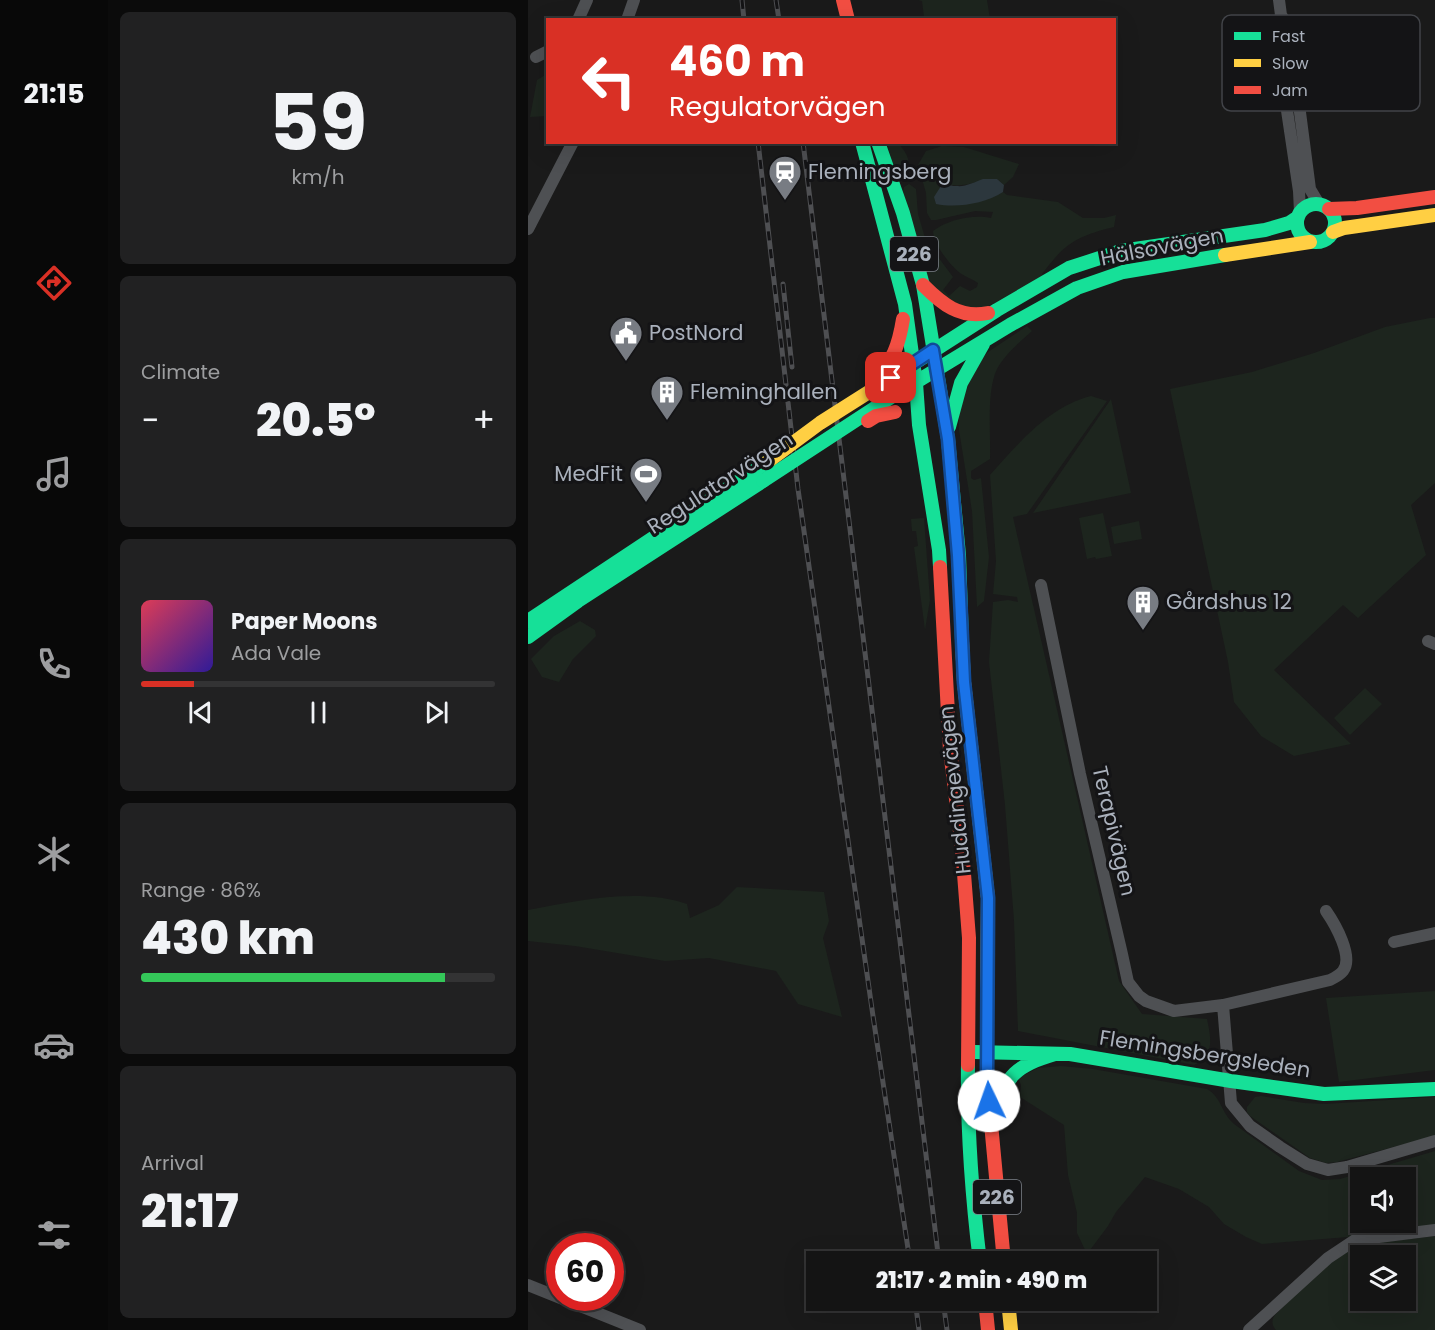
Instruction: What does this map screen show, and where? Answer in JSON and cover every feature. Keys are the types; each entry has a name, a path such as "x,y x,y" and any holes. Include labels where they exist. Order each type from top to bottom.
{"street":[{"path":"579,18 587,0"},
{"path":"628,18 634,0"},
{"path":"836,0 840,18"},
{"path":"843,0 848,18"},
{"path":"1279,0 1281,15"},
{"path":"536,57 546,52"},
{"path":"1287,111 1299,191 1297,224 1299,232 1310,242 1322,242 1334,232 1344,228 1435,215"},
{"path":"1300,111 1310,189 1336,222 1334,232"},
{"path":"528,229 572,144"},
{"name":"Huddingevägen","path":"863,144 905,304 916,383 919,425 939,550 950,750 962,848 969,938 967,1120 970,1176 979,1251"},
{"name":"Huddingevägen","path":"879,144 903,213 923,285 948,439 958,555 964,682 988,898 987,1081 1003,1251"},
{"path":"1299,215 1310,205 1357,208 1435,197"},
{"name":"Hälsovägen","path":"933,350 1069,268 1121,251 1265,230 1289,223 1299,215"},
{"name":"Hälsovägen","path":"937,370 1077,288 1123,272 1310,242"},
{"path":"923,285 943,305 961,315 981,315 998,310"},
{"path":"890,372 899,346 905,304"},
{"path":"948,439 953,400 959,383 985,340"},
{"name":"Regulatorvägen","path":"528,637 576,595 852,402 890,372 913,364 933,350"},
{"name":"Regulatorvägen","path":"528,621 576,595 763,481 937,370"},
{"path":"763,481 876,416 895,412 908,416 919,425"},
{"name":"Terapivägen","path":"1041,585 1128,982 1146,1001 1174,1011 1223,1005 1330,980 1339,975 1346,964 1341,936 1326,911"},
{"path":"1394,942 1435,933"},
{"path":"1223,1005 1231,1103 1250,1126 1307,1164 1335,1170 1435,1141"},
{"name":"Flemingsbergsleden","path":"968,1052 1070,1054 1324,1094 1435,1089"},
{"path":"993,1141 998,1099 1007,1080 1029,1061 1055,1053"},
{"path":"1249,1330 1328,1258 1355,1240 1435,1230"},
{"path":"528,1285 640,1330"},
{"path":"986,1311 988,1330"},
{"path":"1009,1311 1011,1330"}],"shaded area":[{"path":"918,0 987,0 990,18 920,18 924,17 922,1"},
{"path":"546,75 546,116 530,117 537,80"},
{"path":"887,144 899,144 909,164 906,172 900,172 893,165"},
{"path":"942,146 964,147 1019,164 1013,177 1004,185 997,179 966,185 947,184 955,205 981,201 1003,192 1007,195 1058,202 1083,218 1104,218 1116,215 1114,227 1073,242 1050,263 1042,274 1044,277 1006,299 972,313 930,287 903,192 904,187 909,184 916,189 918,214 926,241 953,277 943,290 949,296 960,286 970,291 977,287 978,283 960,273 947,260 936,242 933,231 960,219 991,218 993,212 975,211 931,220 927,213 926,193 918,165 926,151"},
{"path":"983,179 997,179 1004,185 1003,192 987,200 970,204 953,206 936,204 934,197 941,186 963,186"},
{"path":"1435,318 1435,483 1411,505 1426,555 1358,618 1343,605 1274,670 1351,744 1294,756 1261,736 1234,702 1228,662 1170,389 1252,372 1314,353 1385,327"},
{"path":"1027,326 1032,331 1004,358 994,378 990,401 990,459 971,471 971,478 974,480 981,478 989,557 984,601 977,607 972,511 959,430 959,412 975,366 988,352"},
{"path":"1091,396 1107,401 1027,514 1013,517 1119,981 1142,1014 1207,1019 1210,1046 1205,1057 1194,1065 1018,1031 1014,921 1005,805 989,662 993,602 1008,600 1018,602 1017,597 993,594 996,561 990,475 1023,439 1048,417 1061,408"},
{"path":"1111,399 1131,493 1033,513"},
{"path":"1103,513 1112,556 1087,559 1079,518"},
{"path":"924,518 930,600 925,630 914,547 918,546 916,531 912,531 911,519"},
{"path":"1139,521 1142,539 1114,544 1111,527"},
{"path":"580,621 595,630 596,636 573,659 559,682 542,677 531,659 554,636"},
{"path":"1365,688 1382,704 1350,735 1334,718"},
{"path":"737,887 824,892 829,921 823,938 842,1017 798,1004 776,971 709,958 665,961 575,946 528,941 528,910 608,897 649,896 687,904 690,918 719,905"},
{"path":"1435,991 1435,1070 1339,1082 1326,998"},
{"path":"1061,1066 1093,1069 1207,1089 1216,1096 1234,1124 1299,1171 1322,1180 1350,1176 1350,1233 1380,1233 1262,1244 1224,1224 1209,1207 1179,1189 1145,1177 1116,1212 1089,1251 1086,1251 1077,1233 1077,1213 1068,1175 1064,1125 1020,1097 1021,1085 1018,1078 1038,1068"},
{"path":"1255,1097 1325,1104 1435,1097 1435,1136 1326,1163 1310,1158 1250,1116 1247,1107"},
{"path":"1435,1151 1435,1226 1416,1228 1416,1167 1381,1167"},
{"path":"1435,1236 1435,1330 1276,1330 1272,1323 1275,1315 1325,1267 1350,1250 1350,1311 1416,1311 1416,1245 1359,1245"}],"railway":[{"path":"742,0 744,18"},
{"path":"776,0 779,18"},
{"path":"758,144 798,489 908,1251"},
{"path":"803,144 938,1251"},
{"path":"783,284 792,367"},
{"path":"916,1311 919,1330"},
{"path":"944,1311 947,1330"}],"traffic: fast":[{"path":"863,144 905,304 916,383 919,425 940,567"},
{"path":"879,144 903,213 923,285 948,439 959,555 962,641"},
{"path":"1316,204 1330,209 1335,223 1330,237 1316,242 1302,237 1297,223 1302,209 1316,204"},
{"path":"891,378 997,310 1069,268 1121,251 1265,230 1289,223 1298,217"},
{"path":"893,396 1010,325 1077,288 1123,272 1225,255"},
{"path":"949,427 961,383 983,344"},
{"path":"763,481 893,396"},
{"path":"528,621 766,463"},
{"path":"528,637 578,601 763,481"},
{"path":"974,1052 1070,1054 1324,1094 1435,1089"},
{"path":"996,1114 1008,1081 1022,1067 1055,1054"},
{"path":"968,1065 968,1114 979,1251"}],"traffic: slow":[{"path":"1333,232 1344,228 1435,215"},
{"path":"1225,255 1310,242"},
{"path":"766,463 820,423 891,378"},
{"path":"962,641 964,682 988,898 987,1005"},
{"path":"1009,1311 1011,1330"}],"traffic: jam":[{"path":"843,0 848,18"},
{"path":"1329,209 1357,208 1435,197"},
{"path":"923,285 945,304 960,312 988,313"},
{"path":"875,380 894,352 903,319"},
{"path":"868,421 876,416 895,412"},
{"path":"940,567 950,750 962,848 969,938 968,1065"},
{"path":"987,1005 987,1081 1003,1251"},
{"path":"986,1311 988,1330"}],"place":[{"name":"Flemingsberg","path":"785,201"},
{"name":"PostNord","path":"626,362"},
{"name":"Fleminghallen","path":"667,421"},
{"name":"MedFit","path":"646,503"},
{"name":"Gårdshus 12","path":"1143,631"}],"route":[{"path":"891,378 933,350 948,439 958,555 964,682 988,898 987,1081 989,1101"}]}
